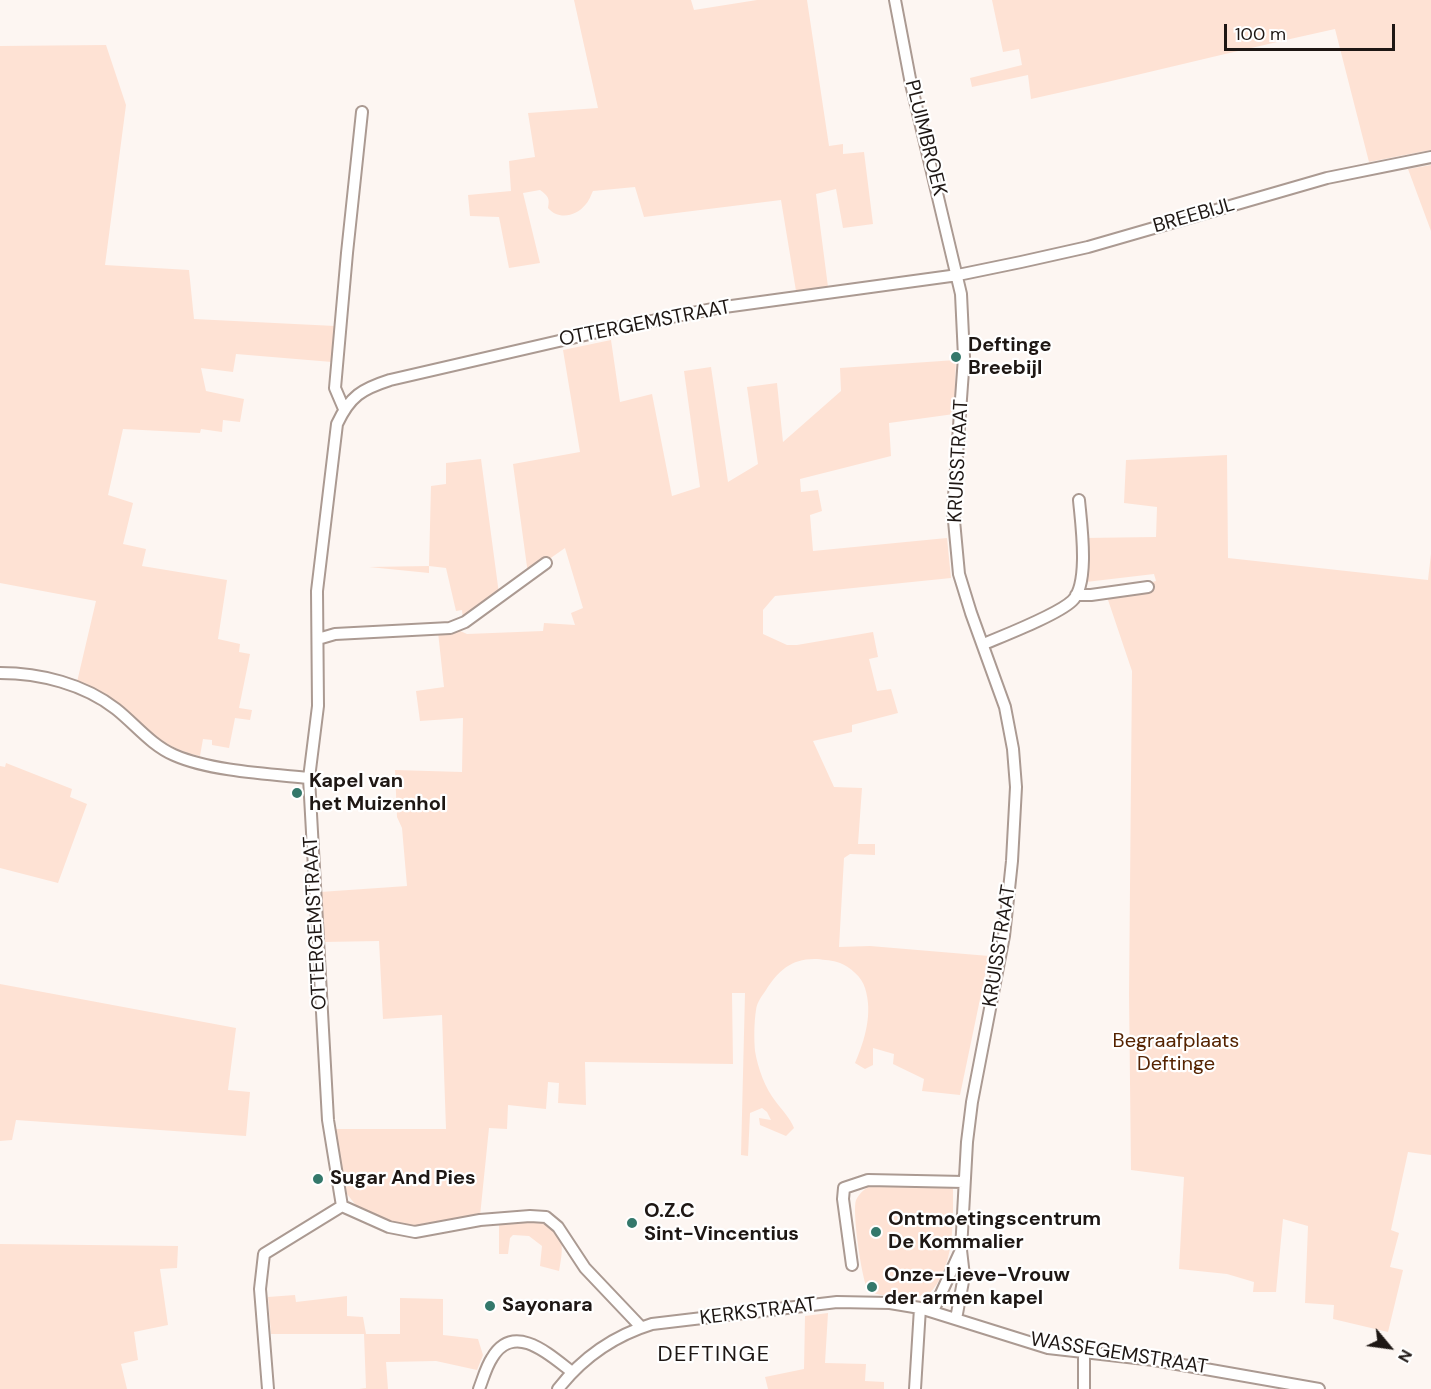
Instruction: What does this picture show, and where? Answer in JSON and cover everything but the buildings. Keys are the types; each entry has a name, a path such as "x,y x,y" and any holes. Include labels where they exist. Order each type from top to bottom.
{"street":[{"name":"PLUIMBROEK","path":"895,0 911,84 958,275"},
{"path":"344,409 336,388 362,112"},
{"name":"BREEBIJL","path":"958,275 1088,247 1327,178 1431,157"},
{"name":"OTTERGEMSTRAAT","path":"342,1206 328,1120 309,778 318,706 317,591 334,442 337,424 344,409 353,398 367,388 390,380 611,329 717,308 958,275"},
{"name":"KRUISSTRAAT","path":"956,1319 964,1276 961,1250 964,1182 972,1102 1004,936 1012,861 1016,787 1013,749 1005,707 959,574 953,510 964,357 958,275"},
{"path":"984,644 1073,601 1082,578 1079,500"},
{"path":"318,639 335,634 450,628 465,622 546,564"},
{"path":"1076,595 1091,595 1148,586"},
{"path":"0,674 21,673 40,676 85,691 117,710 155,743 173,754 195,762 309,778"},
{"path":"852,1265 843,1199 844,1188 868,1180 964,1182"},
{"path":"268,1389 260,1290 264,1254 342,1206 389,1227 415,1232 480,1220 546,1217 558,1227 585,1268 640,1327"},
{"name":"KRUISSTRAAT","path":"933,1311 961,1250"},
{"name":"KERKSTRAAT","path":"558,1389 587,1357 601,1347 640,1327 664,1322 837,1302 890,1303 933,1311 956,1319"},
{"path":"915,1389 920,1308"},
{"name":"WASSEGEMSTRAAT","path":"956,1319 1048,1348 1154,1360 1319,1389"},
{"path":"479,1389 492,1358 504,1345 515,1342 532,1343 572,1372"},
{"path":"1084,1353 1084,1389"}],"green space":[{"path":"574,0 691,0 694,10 757,0 807,0 829,146 843,144 843,154 864,152 873,224 843,228 836,189 816,194 828,287 796,291 781,200 644,217 635,187 593,191 582,208 567,215 552,212 548,208 548,198 540,190 523,193 540,263 509,268 499,217 470,216 468,195 511,191 509,161 535,157 528,113 598,108"},
{"path":"992,0 1431,0 1431,150 1369,162 1335,29 1031,99 1028,75 972,87 970,78 1022,65 1019,49 1003,52"},
{"path":"106,45 126,105 105,265 189,270 194,319 335,326 332,362 236,354 233,372 201,368 206,391 244,399 240,422 223,420 222,432 201,429 200,433 123,429 108,495 133,503 123,544 146,549 142,566 227,580 218,639 240,644 239,652 250,654 239,708 252,710 250,720 235,718 229,748 212,745 212,740 203,739 200,756 184,752 152,736 77,682 96,601 0,583 0,46"},
{"path":"1431,165 1431,231 1408,169"},
{"path":"611,340 620,402 652,394 672,496 700,487 684,371 711,367 728,482 758,464 747,387 777,383 783,442 841,391 840,368 956,360 954,414 889,423 891,456 800,479 801,492 818,490 822,511 810,515 813,551 947,538 951,578 775,596 763,610 763,634 787,645 797,645 873,632 878,657 869,659 877,691 891,689 898,713 852,725 852,732 813,741 834,787 862,788 858,844 875,844 875,855 850,854 844,858 839,947 870,946 989,956 960,1095 922,1091 924,1079 893,1064 894,1054 873,1048 873,1065 865,1069 855,1063 865,1036 868,1017 867,997 863,984 855,973 840,963 808,959 793,963 781,971 761,997 756,1010 755,1051 768,1091 794,1128 786,1136 760,1125 759,1118 771,1120 762,1108 750,1113 748,1156 741,1155 745,993 732,993 733,1064 585,1062 586,1105 558,1103 559,1083 548,1082 546,1109 508,1105 507,1129 489,1128 480,1216 411,1227 383,1221 358,1208 347,1194 334,1129 446,1129 442,1015 383,1019 379,941 323,942 320,892 407,886 402,828 397,817 395,770 462,772 463,718 420,721 416,691 444,687 438,632 458,630 467,634 543,631 544,623 575,625 571,613 583,608 565,548 528,574 513,464 580,452 563,350"},
{"name":"Begraafplaats Deftinge","path":"1227,455 1228,558 1428,580 1431,554 1431,1155 1408,1152 1391,1230 1399,1233 1390,1267 1403,1270 1388,1332 1333,1319 1334,1305 1305,1303 1308,1226 1283,1219 1276,1292 1253,1292 1254,1282 1227,1274 1179,1269 1184,1177 1131,1170 1129,994 1132,671 1106,594 1156,581 1154,574 1086,582 1084,538 1156,537 1157,507 1124,503 1126,460"},
{"path":"481,459 499,594 463,620 462,610 456,611 446,568 429,566 431,486 446,484 446,463"},
{"path":"429,566 429,573 369,567"},
{"path":"6,763 72,789 70,797 87,804 58,883 0,868 0,766 5,767"},
{"path":"0,984 236,1028 228,1090 250,1092 246,1136 16,1120 12,1140 0,1141"},
{"path":"873,1184 950,1186 953,1189 951,1245 948,1259 937,1284 928,1295 886,1296 867,1288 858,1243 855,1206 859,1195"},
{"path":"517,1221 542,1223 556,1231 562,1246 559,1271 540,1266 542,1246 529,1236 513,1235 510,1238 508,1254 499,1254 499,1223"},
{"path":"0,1244 178,1246 177,1268 160,1269 168,1325 134,1332 138,1360 121,1364 127,1389 0,1389"},
{"path":"295,1295 296,1302 347,1296 347,1316 363,1317 366,1334 400,1334 400,1298 443,1299 443,1335 478,1339 483,1355 477,1370 436,1361 386,1362 388,1389 359,1389 366,1388 364,1334 271,1334 268,1297"},
{"path":"828,1313 825,1363 866,1364 865,1381 884,1382 884,1389 768,1389 765,1377 804,1369 805,1316"}],"place":[{"name":"Deftinge Breebijl","path":"956,357"},
{"name":"Kapel van het Muizenhol","path":"297,793"},
{"name":"Sugar And Pies","path":"318,1179"},
{"name":"O.Z.C Sint-Vincentius","path":"632,1223"},
{"name":"Ontmoetingscentrum De Kommalier","path":"876,1232"},
{"name":"Onze-Lieve-Vrouw der armen kapel","path":"872,1287"},
{"name":"Sayonara","path":"490,1306"}],"district":[{"name":"DEFTINGE","path":"714,1355"}]}
